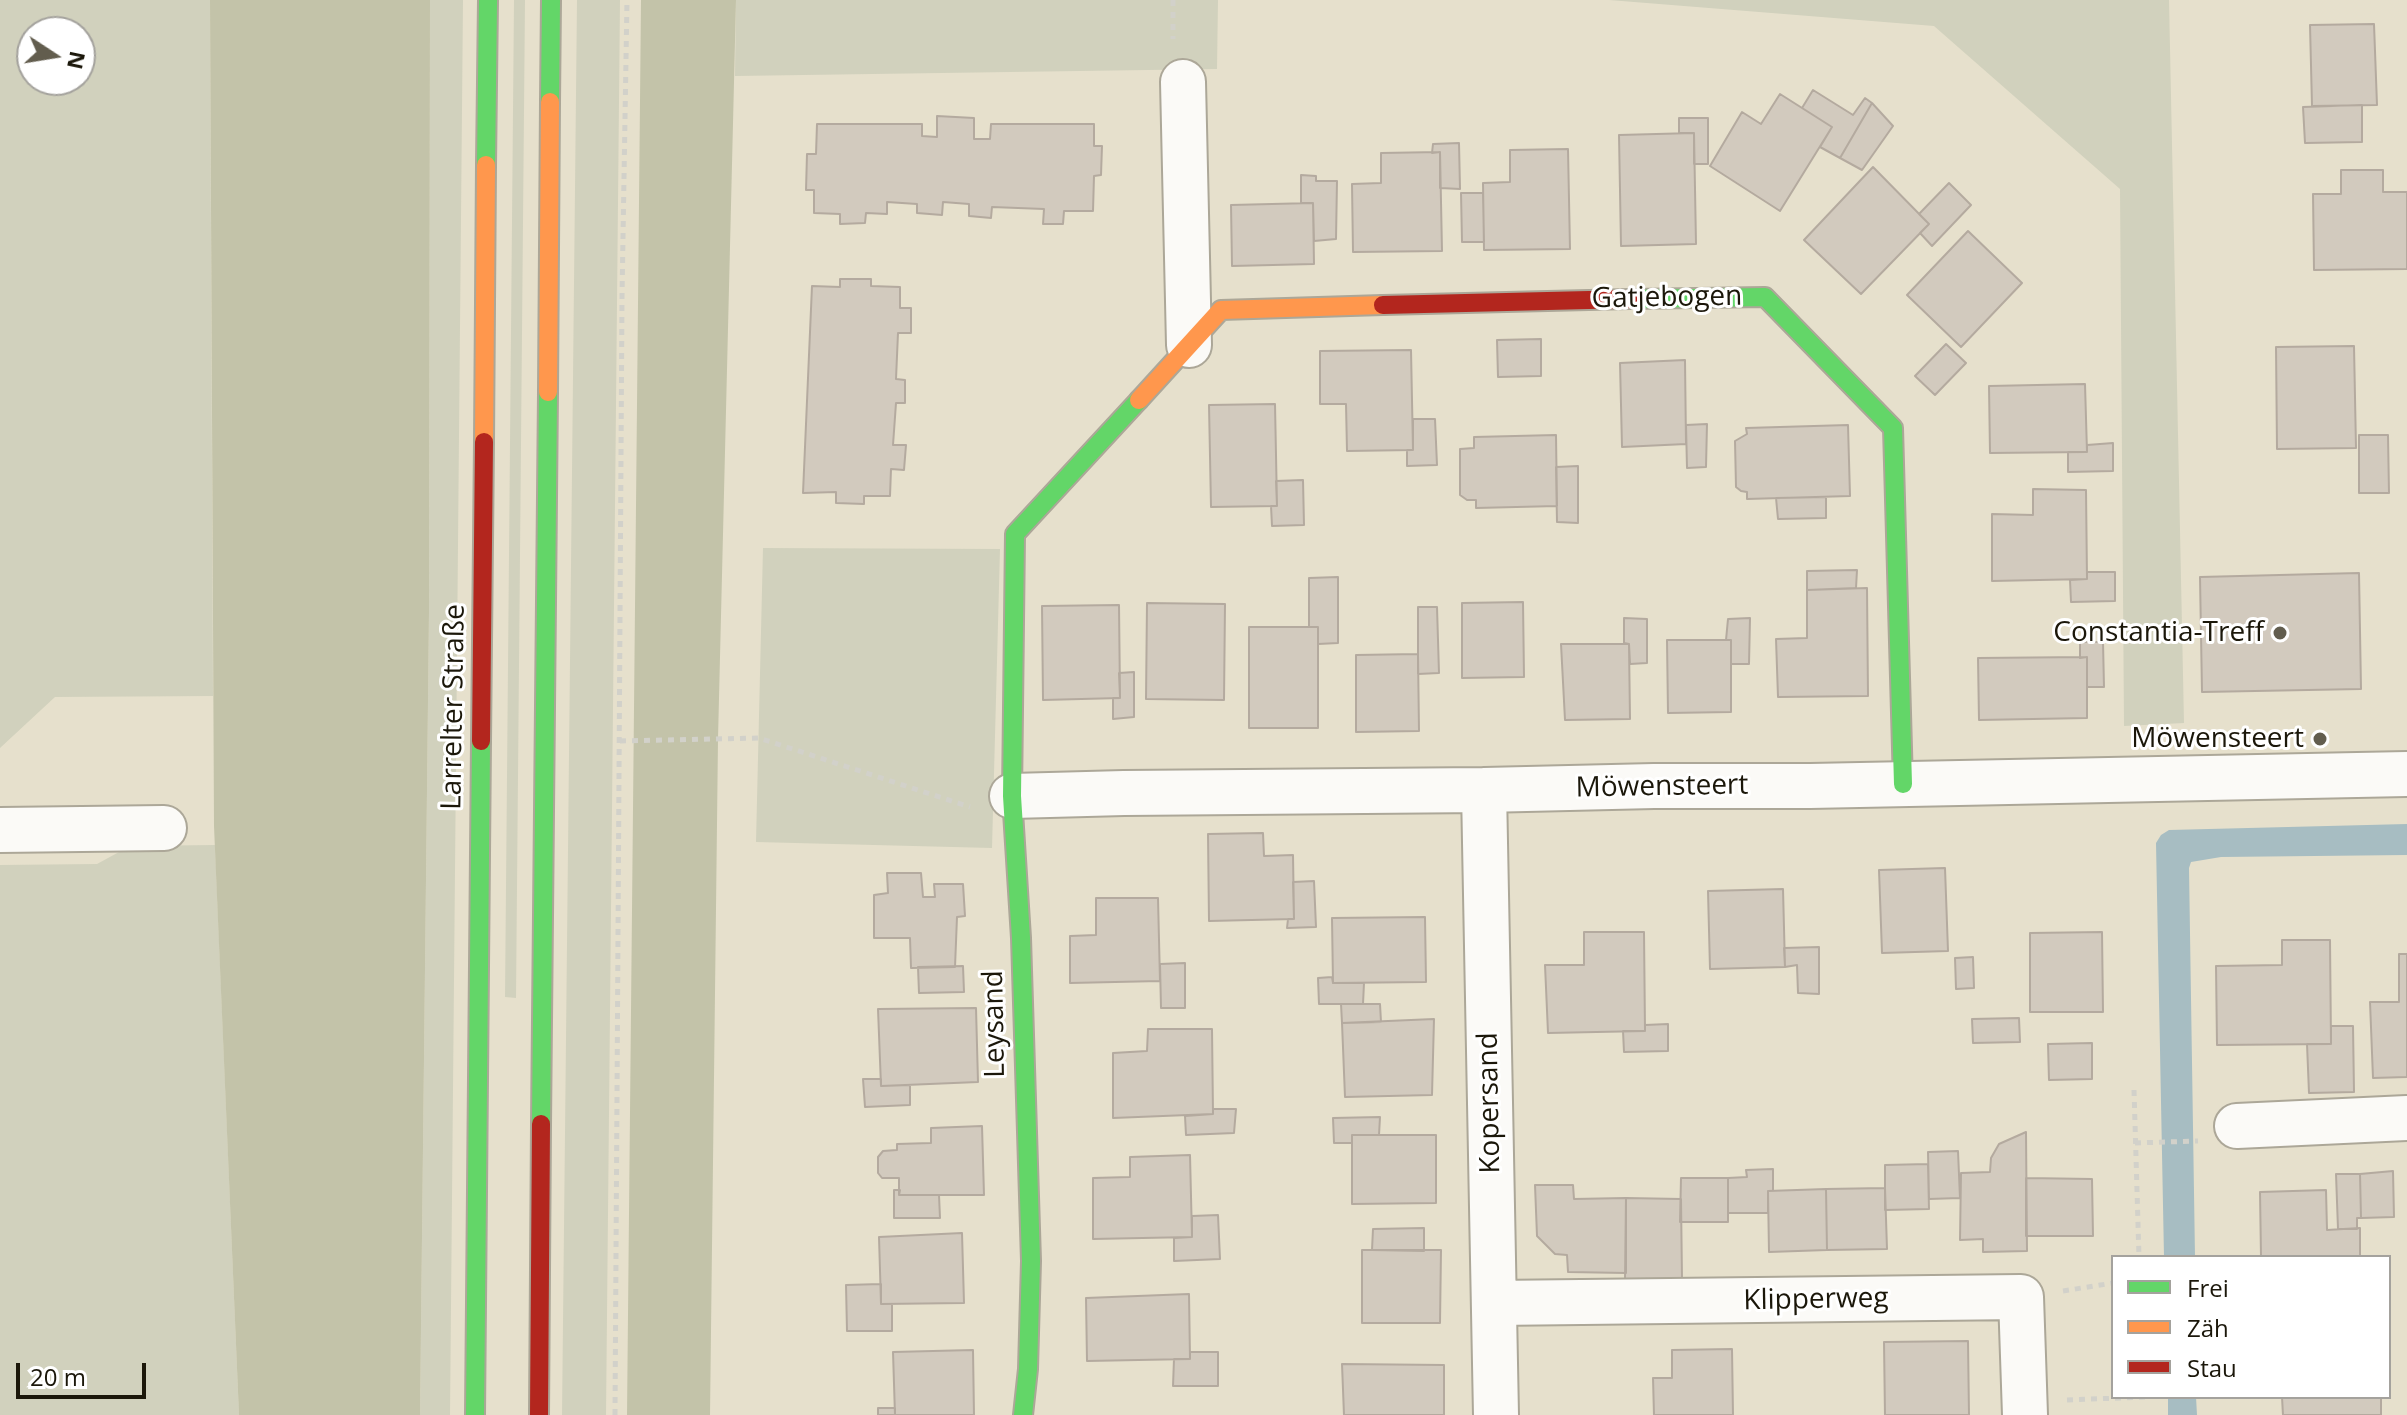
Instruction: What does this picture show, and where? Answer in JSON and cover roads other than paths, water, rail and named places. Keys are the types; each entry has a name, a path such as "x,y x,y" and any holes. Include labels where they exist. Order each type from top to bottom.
{"street":[{"name":"Larrelter Straße","path":"475,1415 488,0"},
{"path":"539,1415 551,0"},
{"path":"1183,82 1189,345"},
{"name":"Gatjebogen","path":"1013,631 1015,534 1221,310 1765,297 1893,428 1903,784"},
{"name":"Leysand","path":"1013,631 1013,806 1021,938 1031,1261 1028,1369 1023,1415"},
{"name":"Möwensteert","path":"1013,806 1124,793 1903,784 2407,774"},
{"name":"Kopersand","path":"1484,790 1496,1415"},
{"path":"0,830 164,828"},
{"path":"2218,1134 2407,1118"},
{"name":"Klipperweg","path":"1494,1303 2021,1297 2024,1408"}],"water":[{"path":"2407,824 2407,855 2221,857 2191,862 2195,1255 2164,1255 2156,843 2169,830"},
{"path":"2168,1399 2196,1399 2197,1415 2168,1415"}],"place":[{"name":"Constantia-Treff","path":"2280,633"},
{"name":"Möwensteert","path":"2320,739"}]}
